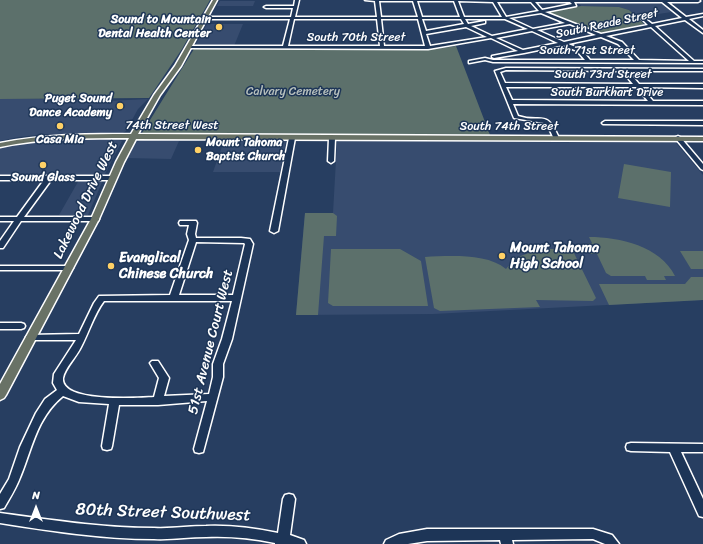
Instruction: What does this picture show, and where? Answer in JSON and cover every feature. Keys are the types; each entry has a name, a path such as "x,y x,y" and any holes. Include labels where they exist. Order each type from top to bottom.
{"main road":[{"name":"Lakewood Drive West","path":"0,395 95,219 133,137 152,103 189,47 215,0"},
{"name":"74th Street West","path":"0,145 29,139 56,136 316,138"},
{"name":"South 74th Street","path":"316,138 703,139"}],"street":[{"path":"269,0 266,9 295,7"},
{"path":"285,47 297,0"},
{"path":"367,0 678,1"},
{"path":"377,0 382,48"},
{"path":"415,0 428,48"},
{"path":"455,0 466,25 539,61 544,70"},
{"path":"494,0 505,18"},
{"path":"532,0 542,12 621,44 637,61"},
{"path":"424,33 575,5 572,0"},
{"path":"662,1 700,1"},
{"path":"662,1 668,4 703,32"},
{"path":"668,4 678,1"},
{"name":"South Reade Street","path":"485,59 703,15"},
{"path":"205,18 505,18 579,50 588,61"},
{"path":"643,18 703,70"},
{"name":"South 70th Street","path":"189,47 428,48 493,38 571,23"},
{"name":"South 71st Street","path":"471,62 485,59 493,61 703,62"},
{"path":"556,138 550,125 546,122 522,120 516,117 497,72 498,70 703,70"},
{"path":"624,70 652,103"},
{"name":"South 73rd Street","path":"502,85 703,86"},
{"name":"South Burkhart Drive","path":"510,102 703,103"},
{"path":"604,123 703,124"},
{"path":"274,231 292,138"},
{"path":"331,161 332,138"},
{"path":"678,138 703,168"},
{"path":"0,178 113,178"},
{"path":"0,246 48,178"},
{"path":"0,219 95,219"},
{"path":"174,297 193,240 191,234 193,223 183,224"},
{"name":"51st Avenue Court West","path":"193,240 241,240 248,242 249,244 226,339 218,364 218,377 199,449"},
{"path":"0,268 69,268"},
{"path":"213,397 158,401 114,402 75,398 64,391 58,383 59,375 82,337 101,298 236,298"},
{"path":"0,326 21,326"},
{"path":"31,337 82,337"},
{"path":"155,362 164,378 158,401"},
{"path":"0,504 14,480 25,447 45,407 64,391"},
{"path":"107,446 114,402"},
{"path":"631,447 703,448"},
{"path":"673,447 703,512"},
{"path":"282,541 290,499"},
{"name":"80th Street Southwest","path":"0,518 44,525 130,533 158,534 235,531 300,544"},
{"path":"390,544 399,540 427,535 506,539 593,534 610,542"}],"shaded area":[{"path":"220,1 255,1 253,6 217,6"},
{"path":"577,1 659,2 672,12 637,17 629,10 619,7 581,6"},
{"path":"207,24 243,24 234,46 195,46"},
{"path":"0,99 108,99 108,101 148,99 138,109 126,131 123,133 46,134 18,137 0,141"},
{"path":"51,140 122,141 104,176 0,176 0,147"},
{"path":"144,140 179,141 171,159 127,158 135,142"},
{"path":"224,141 286,141 280,172 213,172"},
{"name":"Mount Tahoma High School","path":"337,142 676,143 703,175 703,300 433,314 296,315 305,213 333,213"},
{"path":"79,180 103,180 88,215 59,215"}],"green space":[{"path":"0,0 210,0 182,49 149,98 0,99"},
{"path":"581,6 619,7 629,10 644,24 602,34 547,12"},
{"name":"Calvary Cemetery","path":"456,46 490,135 142,133 194,49 436,49"},
{"path":"624,164 671,172 670,207 618,198"},
{"path":"305,213 333,213 337,216 336,236 324,236 318,315 296,315"},
{"path":"589,237 601,237 626,241 638,245 660,257 675,276 664,276 666,280 647,280 645,276 611,276 606,273 597,254 590,254 585,244 592,243"},
{"path":"331,249 400,249 421,261 428,306 333,306 328,303"},
{"path":"540,249 572,249 596,298 593,301 536,300 540,307 440,311 434,308 425,257 456,256 478,258 489,260 506,269 515,258"},
{"path":"680,251 703,251 703,269 691,269"},
{"path":"691,277 703,277 703,300 609,305 599,284 685,284"}],"place":[{"name":"Sound to Mountain Dental Health Center","path":"219,27"},
{"name":"Puget Sound Dance Academy","path":"120,106"},
{"name":"Casa Mia","path":"60,126"},
{"name":"Mount Tahoma Baptist Church","path":"198,150"},
{"name":"Sound Glass","path":"43,165"},
{"name":"Mount Tahoma High School","path":"502,256"},
{"name":"Evanglical Chinese Church","path":"111,266"}]}
